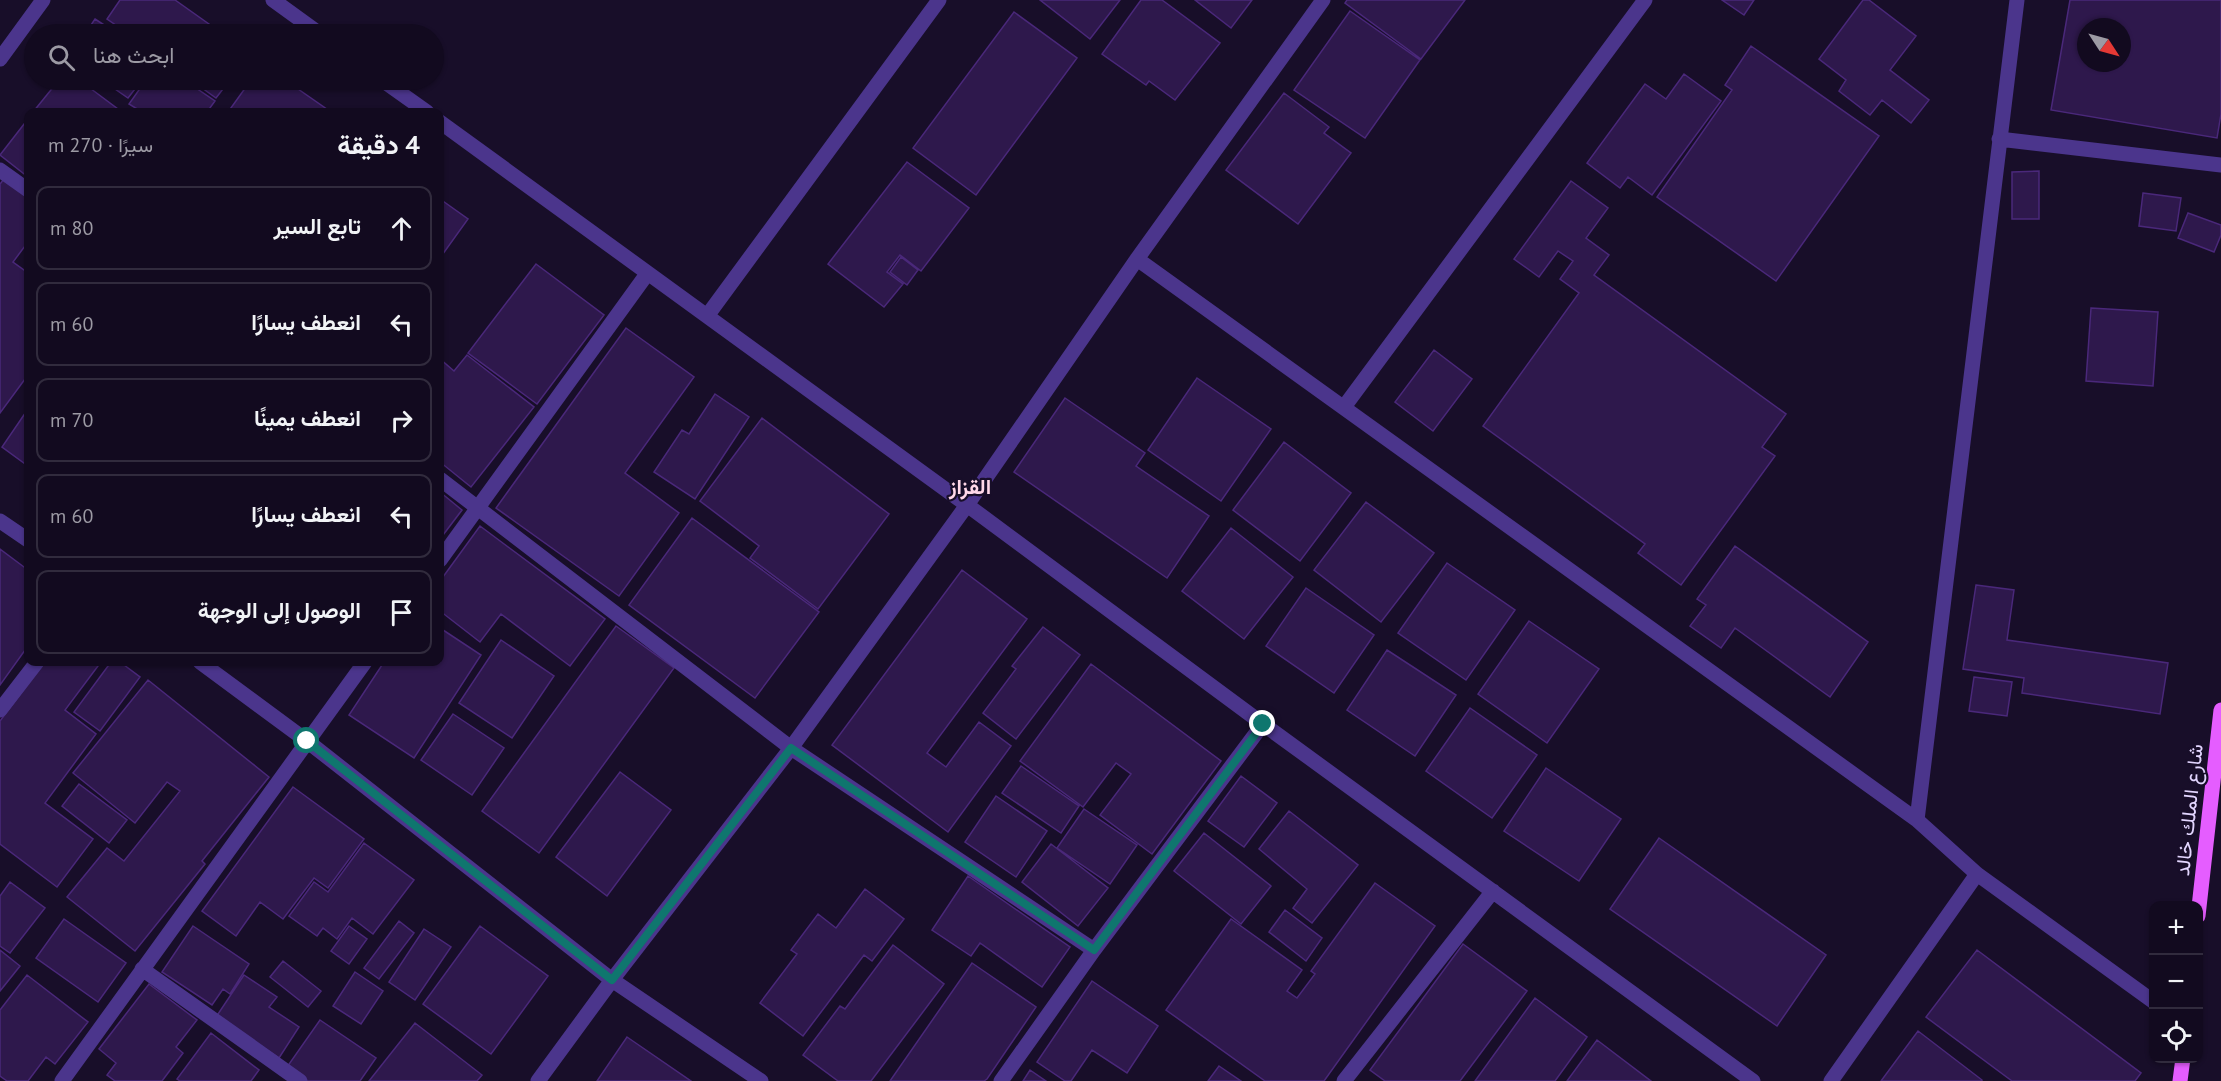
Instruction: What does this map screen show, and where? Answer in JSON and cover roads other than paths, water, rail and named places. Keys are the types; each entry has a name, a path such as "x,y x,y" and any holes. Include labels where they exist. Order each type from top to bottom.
{"main road":[{"name":"شارع الملك خالد","path":"2201,901 2221,710"},
{"path":"2180,1081 2182,1063"}],"street":[{"path":"26,24 43,0"},
{"path":"273,0 306,24"},
{"path":"706,316 939,0"},
{"path":"538,1081 612,980 791,748 967,505 1137,259 1323,0"},
{"path":"1344,407 1645,0"},
{"path":"1917,820 2000,139 2014,1"},
{"path":"0,59 24,26"},
{"path":"396,90 421,108"},
{"path":"444,125 1753,1081"},
{"path":"2000,139 2221,165"},
{"path":"0,170 24,187"},
{"path":"1137,259 1917,820 1977,874 2149,998"},
{"path":"444,555 647,274"},
{"path":"444,482 791,748 1094,950"},
{"path":"0,521 24,537"},
{"path":"0,710 34,666"},
{"path":"205,666 307,741 612,980 761,1081"},
{"path":"62,1081 362,666"},
{"path":"1001,1081 1094,950 1263,724"},
{"path":"1831,1081 1977,874"},
{"path":"1344,1081 1493,891"},
{"path":"142,969 300,1081"}],"district":[{"name":"القزاز","path":"970,486"}]}
